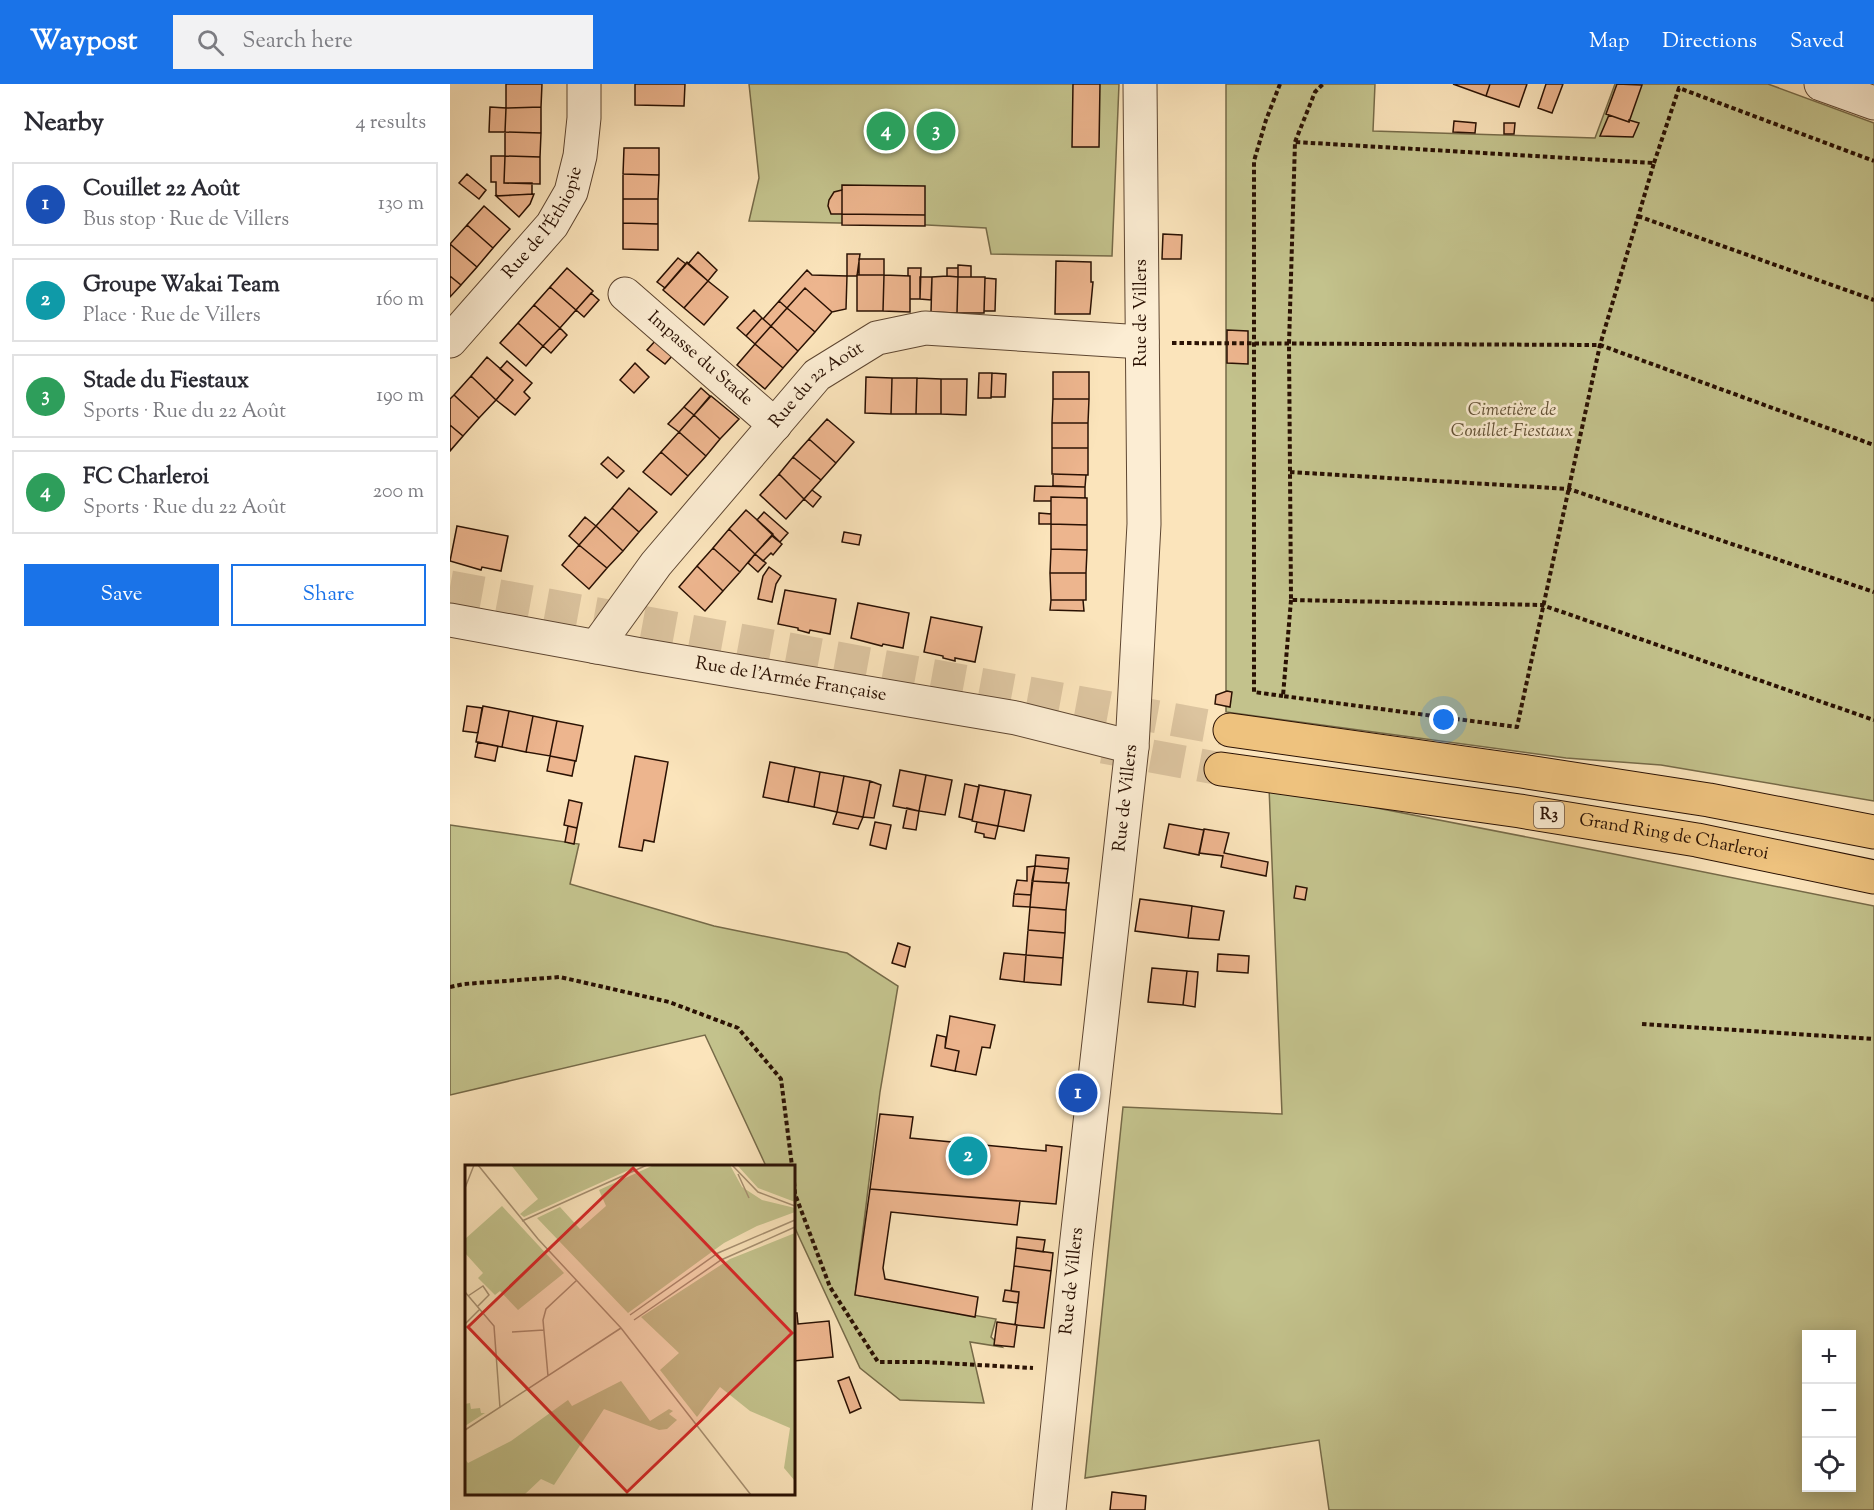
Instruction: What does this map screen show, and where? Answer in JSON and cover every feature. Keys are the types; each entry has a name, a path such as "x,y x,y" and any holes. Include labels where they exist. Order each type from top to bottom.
{"highway":[{"name":"R3","path":"1230,730 1686,796 1874,832"},
{"name":"Grand Ring de Charleroi","path":"1221,769 1532,813 1697,840 1874,877"}],"street":[{"name":"Rue de l'Éthiopie","path":"450,341 552,225 571,192 580,156 584,118 584,84"},
{"name":"Rue de Villers","path":"1048,1510 1132,747 1144,524 1140,84"},
{"path":"1821,84 1874,103"},
{"name":"Impasse du Stade","path":"625,294 775,425"},
{"name":"Rue du 22 Août","path":"596,647 656,564 817,375 877,338 925,328 1142,342"},
{"name":"Rue de l'Armée Française","path":"450,620 596,647 1016,717 1132,747"}],"path":[{"path":"1280,84 1254,161 1254,692 1516,727 1600,345 1654,163 1679,88 1874,161"},
{"path":"1283,696 1291,600 1289,345 1296,142 1315,92 1323,84"},
{"path":"1296,142 1654,163"},
{"path":"1638,216 1874,300"},
{"path":"1142,342 1289,345 1600,345 1874,445"},
{"path":"1290,472 1569,489 1874,592"},
{"path":"1291,600 1542,605 1874,720"},
{"path":"450,987 560,977 669,1002 738,1028 781,1079 792,1165"},
{"path":"1642,1024 1874,1039"},
{"path":"795,1194 830,1287 878,1362 926,1362 1063,1370"}],"green space":[{"path":"749,84 1119,84 1112,256 991,254 986,228 749,221 759,178"},
{"name":"Cimetière de Couillet-Fiestaux","path":"1226,84 1375,84 1373,131 1595,138 1615,84 1768,84 1874,123 1874,801 1661,765 1566,758 1226,712"},
{"path":"1269,787 1874,906 1874,1510 1329,1510 1319,1440 1085,1478 1123,1107 1282,1114"},
{"path":"450,825 579,844 570,884 714,926 847,953 898,986 880,1092 855,1295 996,1319 991,1337 1002,1347 970,1342 984,1403 900,1400 860,1368 795,1228 795,1165 766,1165 705,1035 450,1095"}],"building":[{"path":"506,84 542,84 541,107 506,108"},
{"path":"635,84 685,84 684,106 635,105"},
{"path":"1073,84 1100,84 1099,147 1072,147"},
{"path":"1453,84 1490,84 1486,96"},
{"path":"1490,84 1527,84 1519,107 1486,96"},
{"path":"1546,84 1563,84 1552,113 1538,108"},
{"path":"1617,84 1642,85 1629,122 1606,114"},
{"path":"490,107 506,108 505,132 489,132"},
{"path":"541,107 541,133 505,132 506,108"},
{"path":"1609,115 1639,123 1633,137 1600,136"},
{"path":"1454,121 1476,123 1475,133 1453,132"},
{"path":"1504,123 1515,123 1514,134 1504,134"},
{"path":"505,132 541,133 540,157 505,156"},
{"path":"624,148 659,148 659,175 623,174"},
{"path":"491,156 505,156 504,183 532,183 532,194 496,195 496,182 491,182"},
{"path":"505,156 540,157 540,184 504,183"},
{"path":"467,174 486,190 479,199 459,183"},
{"path":"623,174 659,175 658,199 623,199"},
{"path":"842,185 925,186 925,215 842,214"},
{"path":"842,190 842,214 831,214 828,206 829,200 834,192"},
{"path":"534,194 530,204 519,217 496,196"},
{"path":"623,199 658,199 658,224 623,223"},
{"path":"484,206 510,229 493,248 467,225"},
{"path":"842,214 925,215 925,226 842,225"},
{"path":"623,223 658,224 658,250 623,249"},
{"path":"467,225 493,248 477,267 450,244"},
{"path":"1163,234 1182,235 1181,259 1162,259"},
{"path":"450,244 477,267 461,285 450,276"},
{"path":"698,252 717,270 708,281 688,264"},
{"path":"847,254 860,254 857,276 847,276"},
{"path":"678,258 686,264 665,288 657,282"},
{"path":"859,259 884,259 884,275 859,275"},
{"path":"1056,261 1091,262 1091,282 1093,282 1090,314 1055,314"},
{"path":"687,262 708,281 684,308 663,290"},
{"path":"958,265 971,266 971,277 958,277"},
{"path":"567,268 593,291 576,310 550,287"},
{"path":"908,268 921,268 920,299 910,299"},
{"path":"947,268 958,268 958,277 947,276"},
{"path":"807,270 812,275 847,276 846,309 832,312 805,288 787,308 779,301"},
{"path":"857,275 884,275 883,311 857,311"},
{"path":"884,275 910,276 910,312 883,311"},
{"path":"450,276 461,285 450,297"},
{"path":"920,277 932,277 931,300 920,299"},
{"path":"932,277 958,277 957,313 931,312"},
{"path":"958,277 985,277 984,313 957,313"},
{"path":"985,278 996,279 995,311 984,311"},
{"path":"708,281 728,297 704,325 684,308"},
{"path":"550,287 576,310 560,328 534,305"},
{"path":"805,288 832,312 815,332 787,308"},
{"path":"591,293 599,300 584,317 576,310"},
{"path":"779,301 787,308 771,326 763,319"},
{"path":"534,305 560,328 543,346 518,323"},
{"path":"787,308 815,332 798,351 771,326"},
{"path":"754,310 762,318 746,336 737,328"},
{"path":"762,318 771,326 755,344 746,336"},
{"path":"518,323 543,346 526,366 500,343"},
{"path":"771,326 798,351 783,368 755,344"},
{"path":"560,328 567,335 551,353 543,346"},
{"path":"1227,330 1248,331 1248,364 1227,363"},
{"path":"656,340 673,355 665,364 647,350"},
{"path":"755,344 783,368 765,389 737,365"},
{"path":"487,357 513,380 496,400 471,376"},
{"path":"507,361 532,383 524,392 530,398 515,415 496,400 513,380 500,369"},
{"path":"635,363 649,377 634,393 620,380"},
{"path":"1053,372 1089,372 1089,399 1053,399"},
{"path":"979,373 992,373 991,398 978,398"},
{"path":"992,373 1006,374 1005,397 991,397"},
{"path":"471,376 496,400 479,418 454,395"},
{"path":"866,377 892,378 891,414 865,413"},
{"path":"892,378 917,378 916,414 891,414"},
{"path":"917,378 941,379 941,414 916,414"},
{"path":"941,379 967,379 966,415 941,414"},
{"path":"701,388 710,396 694,415 684,407"},
{"path":"454,395 479,418 463,436 450,425 450,399"},
{"path":"711,396 739,419 720,439 694,415"},
{"path":"1053,399 1089,399 1088,423 1052,423"},
{"path":"684,407 694,415 679,432 668,424"},
{"path":"694,415 720,439 706,456 679,432"},
{"path":"827,419 854,442 836,463 809,439"},
{"path":"1052,423 1088,423 1088,448 1052,448"},
{"path":"450,425 463,436 450,451"},
{"path":"679,432 706,456 688,476 661,452"},
{"path":"809,439 836,463 821,480 793,457"},
{"path":"1052,448 1088,448 1088,475 1052,474"},
{"path":"661,452 688,476 671,495 643,472"},
{"path":"608,457 624,471 617,478 601,464"},
{"path":"793,457 821,480 804,499 779,474"},
{"path":"779,474 804,499 786,519 760,495"},
{"path":"1053,474 1086,475 1085,487 1053,486"},
{"path":"1035,486 1085,487 1085,498 1051,497 1051,501 1034,501"},
{"path":"629,488 657,512 639,532 612,508"},
{"path":"812,490 821,497 813,507 804,499"},
{"path":"1051,497 1087,498 1087,525 1051,524"},
{"path":"612,508 639,532 623,551 596,526"},
{"path":"746,510 773,534 755,554 729,529"},
{"path":"764,512 788,533 780,542 757,520"},
{"path":"1039,513 1051,514 1051,524 1039,524"},
{"path":"585,517 596,526 579,545 569,536"},
{"path":"1051,524 1087,525 1087,550 1051,549"},
{"path":"457,526 508,536 501,571 482,567 481,570 450,561"},
{"path":"596,526 623,551 607,568 579,545"},
{"path":"729,529 755,554 740,572 713,548"},
{"path":"844,532 861,535 859,545 842,542"},
{"path":"772,536 782,544 773,555 771,553 763,561 755,554"},
{"path":"579,545 607,568 589,589 562,565"},
{"path":"713,548 740,572 723,591 697,566"},
{"path":"1051,549 1087,550 1086,573 1050,573"},
{"path":"755,554 766,563 758,572 748,563"},
{"path":"697,566 723,591 705,611 679,587"},
{"path":"769,567 781,576 776,584 772,602 758,599 763,576"},
{"path":"1050,573 1086,573 1086,600 1051,600"},
{"path":"785,590 836,599 830,634 810,630 809,633 778,624"},
{"path":"1051,600 1083,600 1084,611 1050,610"},
{"path":"858,603 909,613 903,648 883,644 882,646 851,638"},
{"path":"931,617 982,627 975,662 955,658 955,661 924,652"},
{"path":"1227,691 1232,692 1230,707 1215,704 1216,695"},
{"path":"467,706 482,708 478,733 463,731"},
{"path":"483,706 509,711 502,747 476,742"},
{"path":"509,711 533,716 526,752 502,747"},
{"path":"533,716 557,721 550,756 526,752"},
{"path":"557,721 583,726 576,761 550,756"},
{"path":"478,742 498,746 495,761 475,757"},
{"path":"550,756 575,761 572,776 547,771"},
{"path":"635,756 668,762 654,842 644,840 642,851 619,847"},
{"path":"770,762 795,767 788,802 763,797"},
{"path":"795,767 820,772 814,807 788,802"},
{"path":"900,770 926,775 919,811 893,806"},
{"path":"820,772 844,776 837,812 814,807"},
{"path":"926,775 952,780 945,815 919,811"},
{"path":"844,776 870,781 863,817 837,812"},
{"path":"870,781 881,785 874,818 863,817"},
{"path":"965,784 979,787 972,820 959,817"},
{"path":"979,785 1005,790 998,826 972,821"},
{"path":"1005,790 1031,795 1024,831 998,826"},
{"path":"569,800 582,803 577,828 564,825"},
{"path":"907,808 919,811 916,830 903,828"},
{"path":"837,812 863,817 858,829 833,824"},
{"path":"875,822 891,825 886,849 870,845"},
{"path":"977,822 998,826 995,839 975,832"},
{"path":"1169,824 1204,830 1199,855 1164,848"},
{"path":"568,826 577,828 574,844 565,842"},
{"path":"1204,829 1229,833 1224,853 1268,862 1266,876 1221,867 1223,856 1199,853"},
{"path":"1036,855 1069,858 1068,869 1035,866"},
{"path":"1035,866 1068,869 1066,883 1032,881"},
{"path":"1035,866 1031,895 1014,894 1017,880 1027,881 1027,867"},
{"path":"1032,881 1069,883 1066,910 1030,907"},
{"path":"1296,886 1307,888 1305,900 1294,898"},
{"path":"1014,894 1031,895 1030,907 1013,906"},
{"path":"1140,899 1192,906 1188,938 1135,931"},
{"path":"1192,906 1224,911 1219,940 1188,938"},
{"path":"1030,907 1066,910 1065,933 1028,930"},
{"path":"1028,930 1065,933 1063,958 1026,955"},
{"path":"898,943 910,947 905,967 892,963"},
{"path":"1004,953 1026,955 1024,982 1000,979"},
{"path":"1218,954 1249,956 1248,973 1217,971"},
{"path":"1026,955 1063,958 1061,985 1024,982"},
{"path":"1152,968 1187,971 1183,1005 1148,1002"},
{"path":"1187,971 1198,972 1195,1007 1183,1005"},
{"path":"950,1016 995,1025 990,1048 982,1047 976,1075 955,1071 959,1051 945,1048"},
{"path":"937,1035 946,1037 945,1048 959,1051 955,1071 931,1066"},
{"path":"880,1114 913,1117 910,1138 1046,1151 1046,1145 1062,1147 1056,1204 870,1189"},
{"path":"870,1189 1020,1201 1017,1225 891,1212 883,1268 885,1279 978,1297 975,1317 855,1295"},
{"path":"1017,1237 1045,1240 1043,1252 1016,1248"},
{"path":"1016,1248 1053,1253 1051,1271 1014,1266"},
{"path":"1014,1266 1051,1271 1044,1328 1015,1325 1019,1292 1011,1291"},
{"path":"1005,1290 1019,1292 1018,1303 1003,1301"},
{"path":"795,1313 797,1313 798,1324 829,1321 833,1357 795,1361"},
{"path":"997,1322 1017,1325 1014,1347 994,1345"},
{"path":"849,1377 861,1408 850,1413 838,1381"},
{"path":"1112,1492 1146,1496 1145,1510 1110,1510"}],"tunnel":[{"path":"450,587 1230,730"},
{"path":"1103,747 1221,769"}],"place":[{"name":"FC Charleroi","path":"886,131"},
{"name":"Stade du Fiestaux","path":"936,131"},
{"name":"Couillet 22 Août","path":"1078,1093"},
{"name":"Groupe Wakai Team","path":"968,1156"}]}
